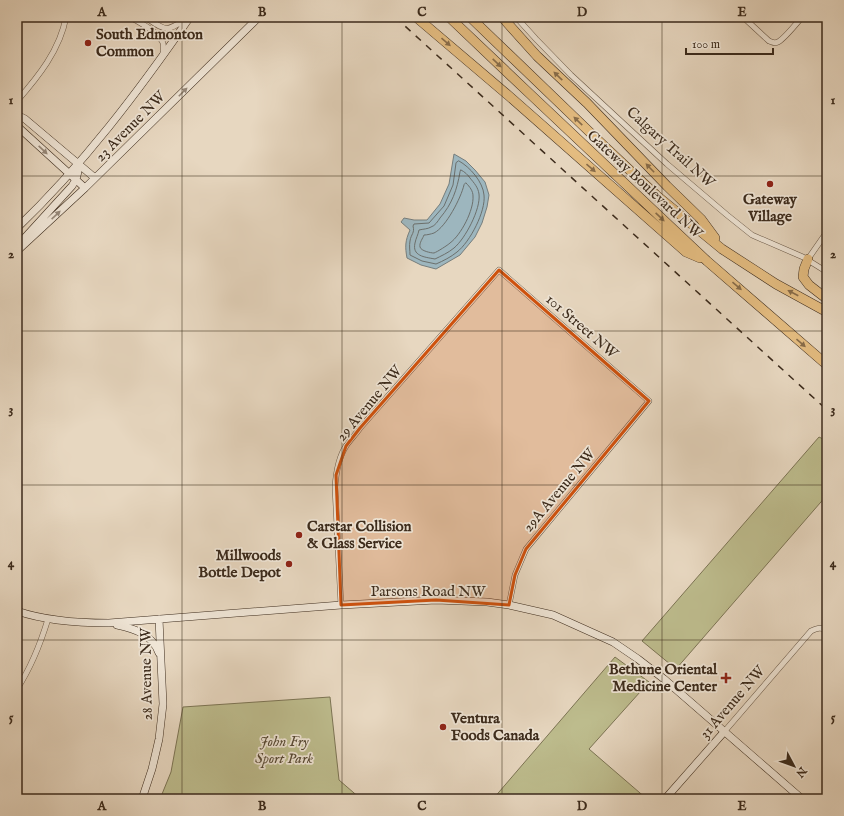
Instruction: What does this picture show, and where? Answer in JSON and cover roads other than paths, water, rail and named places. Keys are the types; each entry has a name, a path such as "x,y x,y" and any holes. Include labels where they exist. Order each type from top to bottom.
{"highway":[{"path":"416,17 686,252 707,261"},
{"name":"Gateway Boulevard NW","path":"449,17 707,261 827,365"},
{"path":"470,17 656,195 722,249 776,284 827,312"},
{"path":"502,17 537,56 587,103 701,219 722,249"},
{"path":"808,259 804,268 803,278 809,285 827,299"}],"main road":[{"name":"23 Avenue NW","path":"17,228 78,164 163,57 190,17"},
{"name":"23 Avenue NW","path":"17,251 85,188 259,17"},
{"path":"17,116 26,119 95,178"},
{"path":"17,126 85,188"},
{"path":"17,247 76,180 78,175 78,164"},
{"name":"Parsons Road NW","path":"17,611 48,619 87,623 109,623 341,605 436,600 487,602 509,605 553,615 613,642 638,659 660,676 802,799"},
{"name":"28 Avenue NW","path":"142,799 152,769 159,739 163,704 159,619"},
{"path":"109,623 139,631 147,636 156,646 161,660"},
{"name":"31 Avenue NW","path":"665,799 724,732"}],"street":[{"path":"17,101 34,81 54,52 60,40 66,17"},
{"path":"130,17 159,37 163,45 163,57"},
{"path":"145,17 162,28 168,29 190,17"},
{"name":"Calgary Trail NW","path":"516,17 571,75 662,158 746,231 758,238 808,259 827,272"},
{"path":"743,17 770,42 775,43 782,40 802,17"},
{"path":"808,259 824,236"},
{"name":"101 Street NW","path":"499,270 649,401"},
{"name":"29 Avenue NW","path":"341,605 335,486 336,475 346,446 360,428 499,270"},
{"name":"29A Avenue NW","path":"509,605 515,575 526,549 649,401"},
{"path":"17,689 38,645 48,619"},
{"name":"31 Avenue NW","path":"724,732 811,631 821,628 827,630"}],"water":[{"path":"454,154 466,161 475,170 485,182 489,195 482,223 475,237 460,255 436,269 421,265 407,258 406,244 410,230 401,222 404,218 427,220 440,204 449,184"}],"railway":[{"path":"395,17 827,410"}],"place":[{"name":"South Edmonton Common","path":"88,43"},
{"name":"Gateway Village","path":"770,184"},
{"name":"Carstar Collision & Glass Service","path":"299,535"},
{"name":"Millwoods Bottle Depot","path":"289,564"},
{"name":"Bethune Oriental Medicine Center","path":"726,678"},
{"name":"Ventura Foods Canada","path":"443,727"}],"park label":[{"name":"John Fry Sport Park","path":"284,750"}]}
